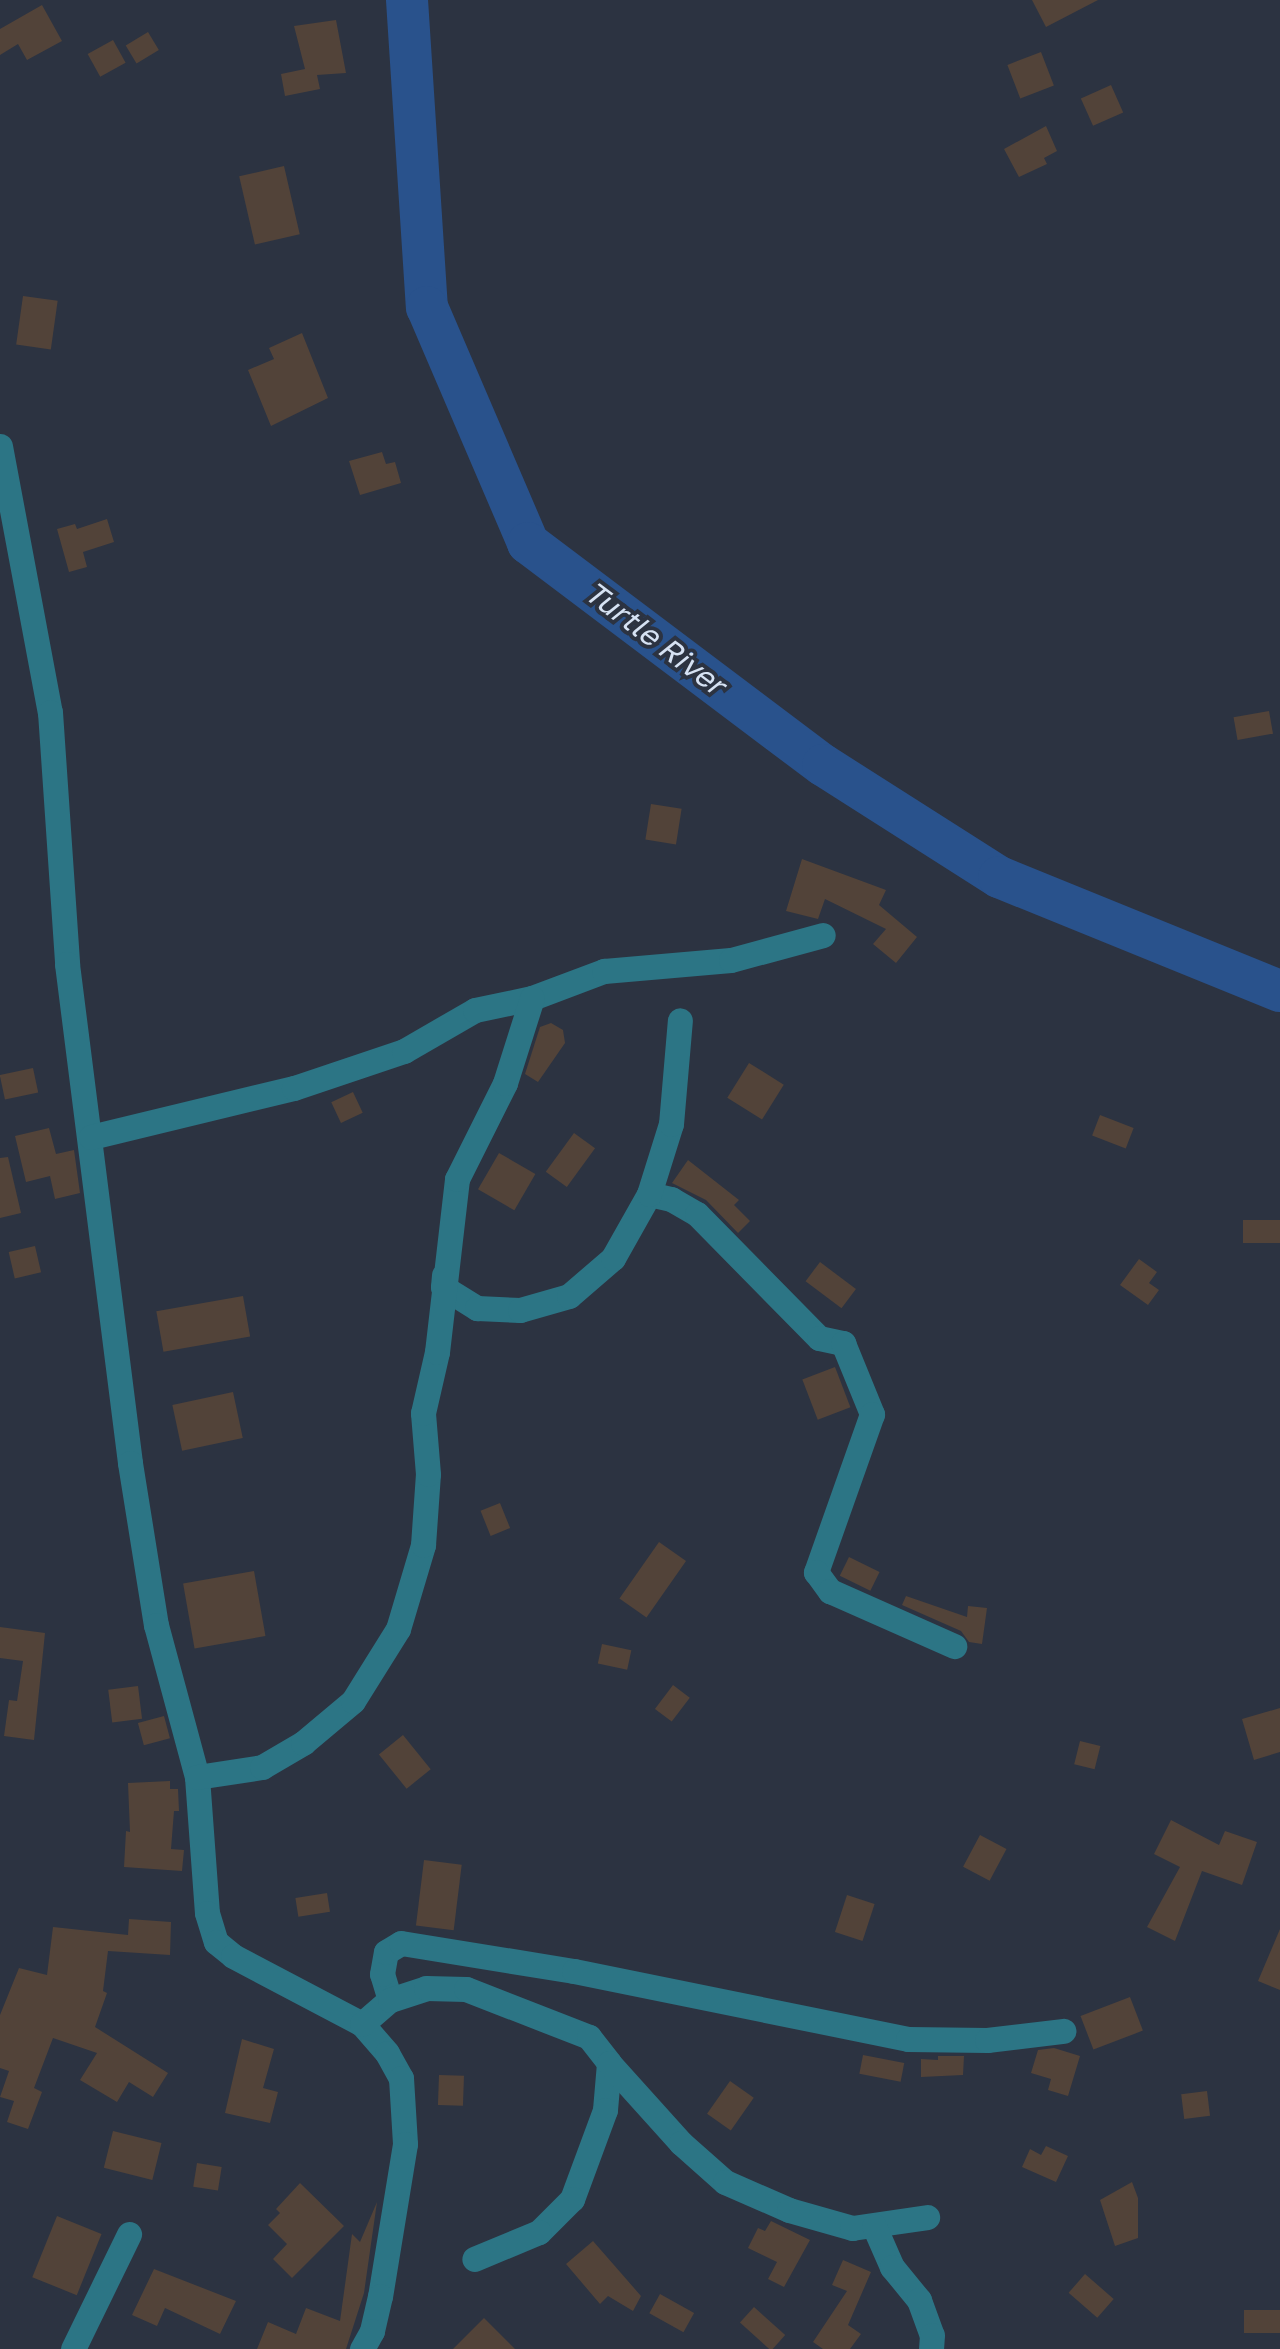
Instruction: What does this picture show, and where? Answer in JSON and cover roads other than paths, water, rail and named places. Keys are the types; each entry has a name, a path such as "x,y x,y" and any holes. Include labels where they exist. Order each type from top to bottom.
{"street":[{"path":"0,446 50,712 67,964 144,1556 156,1624 197,1777 207,1914 216,1942 233,1956 362,2024 387,2053 401,2078 406,2103 405,2144 367,2340 391,2349"},
{"path":"91,1137 294,1088 404,1050 475,1010 532,998 604,970 731,960 823,936"},
{"path":"197,1777 262,1768 304,1744 353,1700 398,1629 423,1545 428,1474 423,1413 437,1352 445,1250 457,1179 506,1084 532,998"},
{"path":"445,1250 444,1287 477,1308 520,1310 569,1296 613,1258 649,1194 670,1124 680,1020"},
{"path":"649,1194 671,1199 697,1214 819,1338 843,1343 872,1414 816,1572 830,1591 954,1646"},
{"path":"390,2000 382,1974 386,1952 401,1944 574,1970 908,2038 987,2040 1063,2032"},
{"path":"362,2024 390,2000 426,1988 466,1989 589,2037 682,2143 725,2182 852,2228 927,2217"},
{"path":"474,2259 539,2232 572,2199 605,2110 609,2063"},
{"path":"874,2226 892,2267 919,2300 932,2335 931,2349"},
{"path":"72,2349 129,2234"}],"waterway":[{"name":"Turtle River","path":"407,0 427,307 528,543 823,765 999,877 1280,991"}]}
